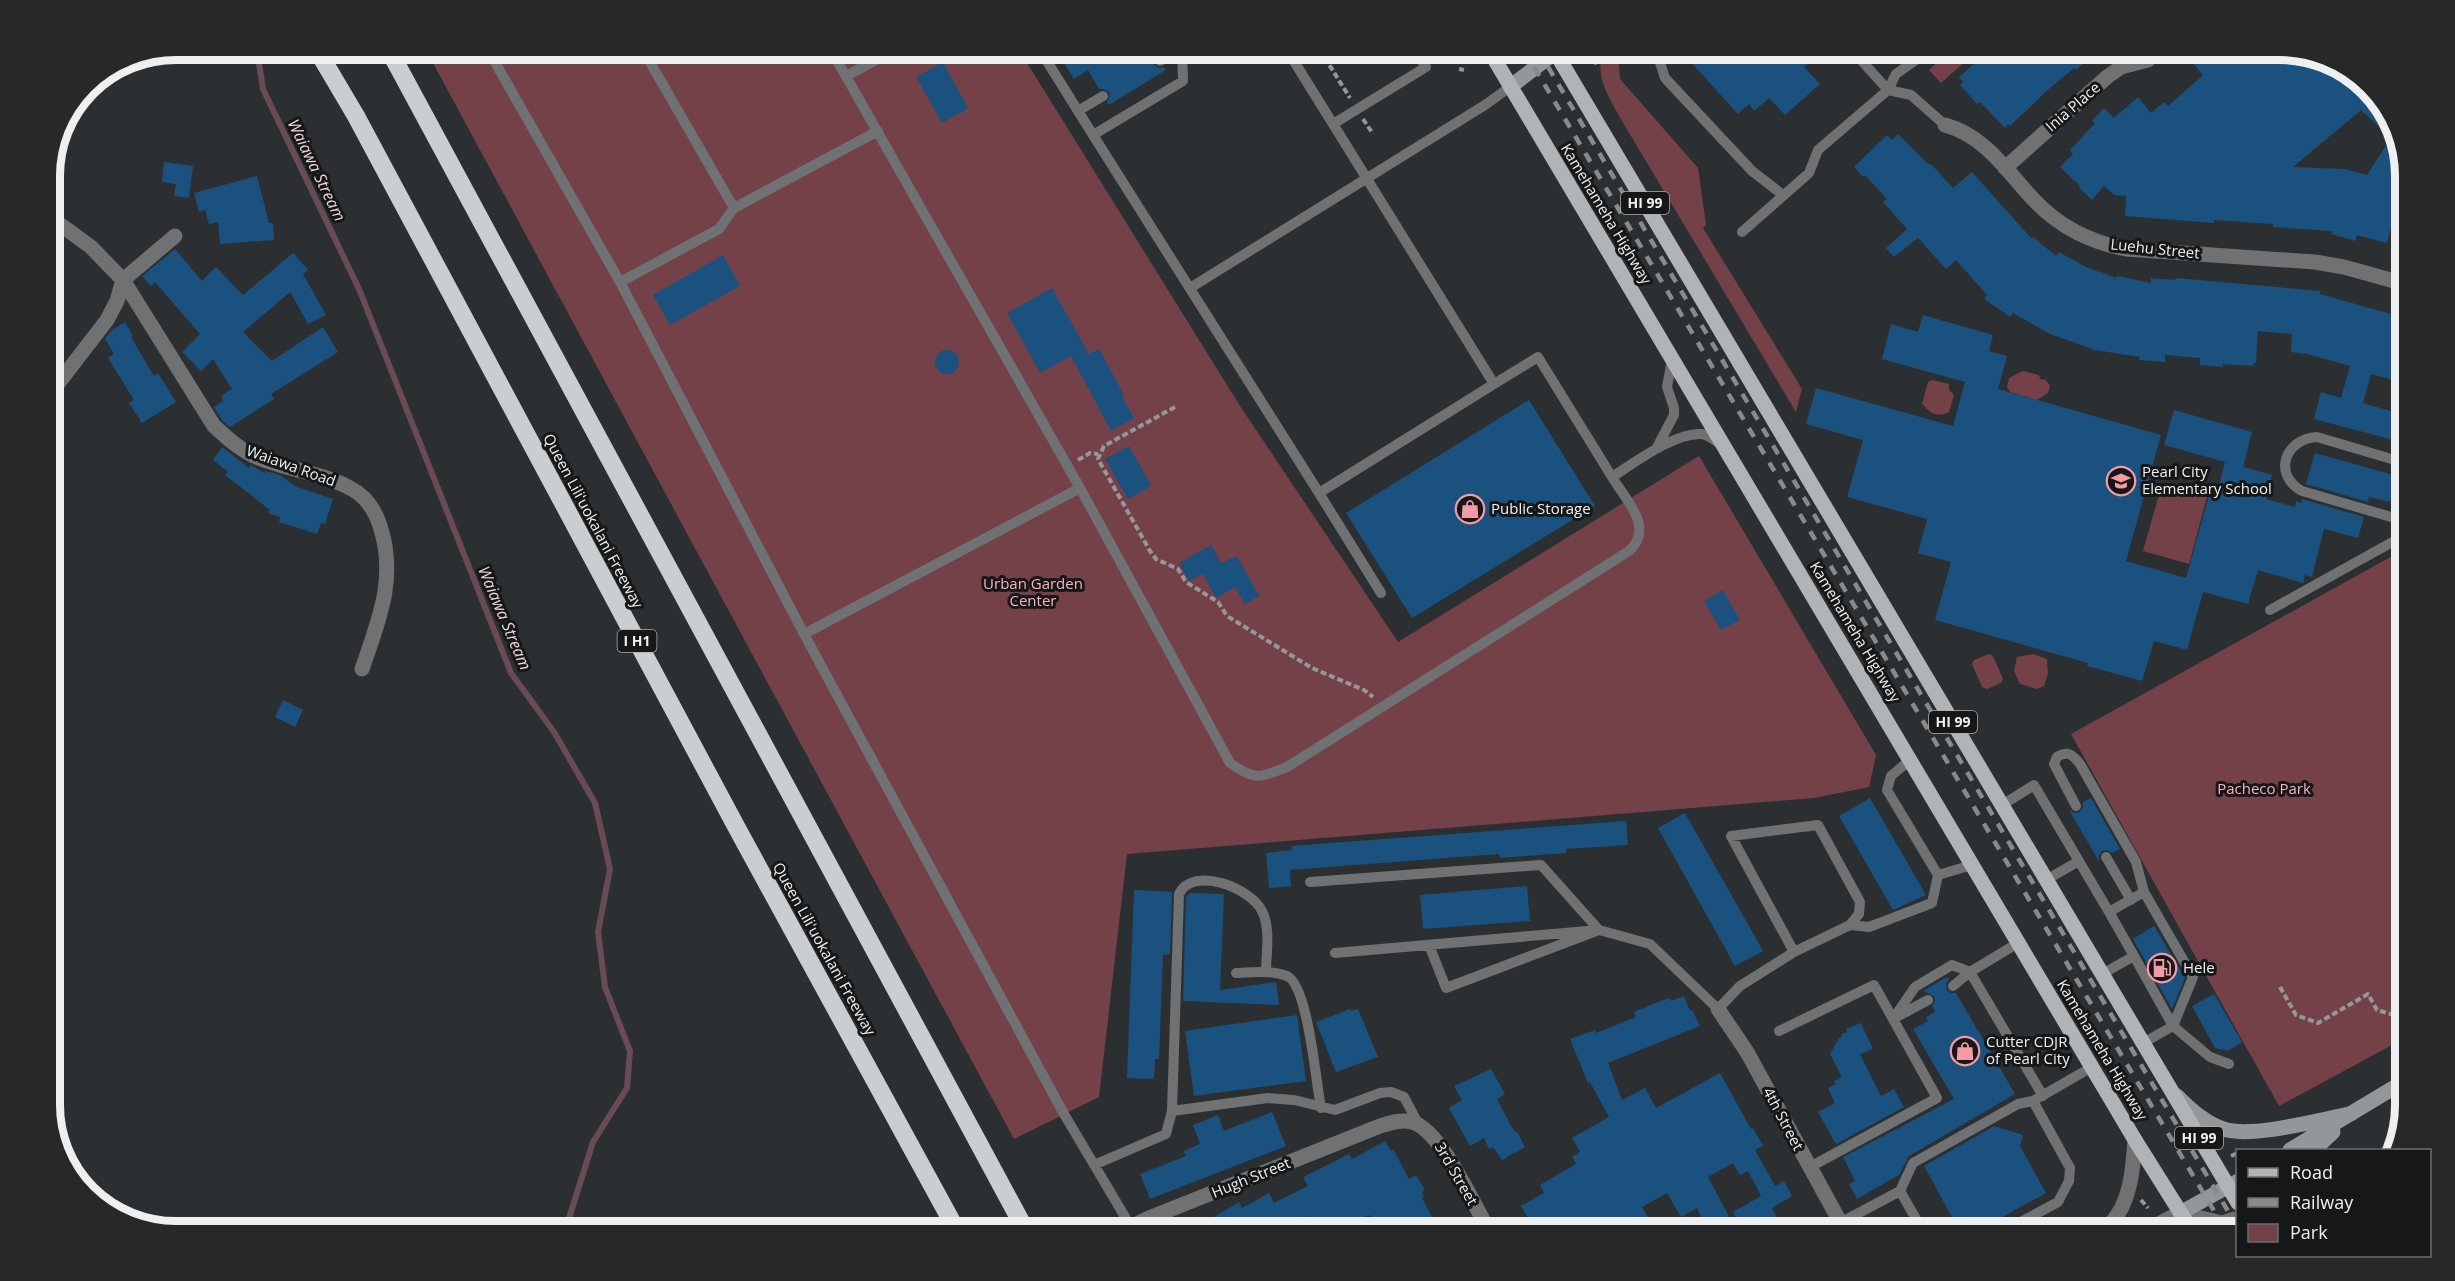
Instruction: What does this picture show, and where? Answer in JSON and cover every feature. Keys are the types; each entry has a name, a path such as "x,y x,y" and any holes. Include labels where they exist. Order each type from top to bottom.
{"highway":[{"name":"Queen Liliʻuokalani Freeway","path":"323,60 356,116 738,830 951,1221"},
{"path":"394,60 1020,1221"}],"main road":[{"name":"Kamehameha Highway","path":"1495,60 2018,944 2185,1221"},
{"path":"1510,87 1544,60"},
{"name":"HI 99","path":"1562,60 2170,1089 2233,1184"},
{"path":"2292,1149 2395,1087"},
{"path":"2170,1089 2204,1119 2225,1130 2260,1130 2351,1114"},
{"path":"2315,1149 2351,1114"},
{"path":"2180,1213 2233,1184"}],"street":[{"name":"Inia Place","path":"2005,168 2107,77 2121,67 2148,60"},
{"name":"Luehu Street","path":"1946,125 1970,134 1980,141 2052,217 2096,242 2126,249 2315,262 2344,267 2395,281"},
{"name":"Waiawa Road","path":"60,224 91,247 123,280 214,426 233,443 253,456 350,487 366,499 376,513 386,544 388,572 380,620 362,669"},
{"path":"60,381 107,320 117,301 123,280 175,236"},
{"name":"4th Street","path":"1718,1009 1747,1052 1839,1221"},
{"name":"Hugh Street","path":"1152,1221 1380,1126 1402,1121 1419,1125"},
{"name":"3rd Street","path":"1419,1125 1429,1131 1443,1148 1483,1221"},
{"path":"2113,1221 2129,1187 2135,1140"},
{"path":"2165,1221 2180,1213 2214,1221"}],"lane":[{"path":"494,60 620,282 804,634 1125,1221"},
{"path":"649,60 734,208"},
{"path":"837,60 1080,488 1230,764 1248,776 1263,776 1287,767 1629,552 1637,544 1641,532 1638,518 1538,357 1319,493"},
{"path":"846,76 876,60"},
{"path":"1046,60 1381,592"},
{"path":"1094,135 1183,81 1181,60"},
{"path":"1293,60 1494,384"},
{"path":"1333,124 1426,67 1421,60"},
{"path":"1659,60 1665,78 1752,171 1783,195"},
{"path":"1861,60 1888,90 1911,95 1946,125"},
{"path":"1742,231 1809,173 1818,150 1888,90 1896,74 1916,60"},
{"path":"1190,288 1485,105 1510,87"},
{"path":"1078,111 1103,96"},
{"path":"620,282 719,229 734,208 878,131"},
{"path":"1656,449 1674,415 1674,408 1666,387 1672,360"},
{"path":"1612,477 1656,449 1689,435 1704,434 1723,446"},
{"path":"2395,460 2317,437 2303,439 2296,443 2286,457 2285,466 2291,482 2302,490 2395,518"},
{"path":"804,634 1080,488"},
{"path":"2270,610 2395,541"},
{"path":"2076,806 2054,764 2057,757 2067,753 2072,754 2080,764 2136,862 2144,892 2165,936 2179,961 2193,977 2173,1026 2143,1043"},
{"path":"1851,925 1869,927 1932,903 1938,875 1887,789 1891,776 1910,760"},
{"path":"2002,805 2034,785 2161,999 2173,1026 2210,1058 2229,1064"},
{"path":"1335,953 1599,930 1650,944 1718,1009 1740,986 1794,952 1851,925 1859,914 1860,902 1818,825 1731,836 1794,952"},
{"path":"2106,857 2131,900"},
{"path":"2046,880 2079,861"},
{"path":"1310,882 1541,865 1599,930"},
{"path":"1938,875 1972,865"},
{"path":"1094,1165 1166,1134 1172,1111 1179,894 1182,888 1195,881 1222,883 1234,887 1252,900 1261,909 1267,923 1266,972"},
{"path":"2109,912 2144,892"},
{"path":"1429,945 1446,988 1599,930"},
{"path":"1953,986 1970,972 2018,944"},
{"path":"2102,974 2134,956"},
{"path":"1893,1019 1915,987 1952,965 1970,972 2038,1099 2070,1168 2069,1182 2058,1202 2024,1221"},
{"path":"1236,973 1266,972 1288,977 1298,986 1304,1004 1321,1108"},
{"path":"1779,1031 1874,985 1937,1098 1810,1167"},
{"path":"1893,1019 1928,1000"},
{"path":"1852,1221 1900,1191 1913,1162 2018,1104 2038,1099 2092,1067"},
{"path":"1172,1111 1268,1098 1294,1100 1335,1110 1380,1093 1391,1092 1404,1097 1419,1125"},
{"path":"1900,1191 1917,1221"}],"path":[{"path":"1326,60 1352,101"},
{"path":"1362,118 1372,134"},
{"path":"1175,408 1104,446 1098,454 1098,459 1156,559 1178,569 1185,582 1218,602 1227,616 1312,668 1364,690 1374,697 1379,708"},
{"path":"1079,459 1090,453 1098,454"},
{"path":"2280,987 2296,1015 2318,1023 2368,994 2377,1010 2395,1015"},
{"path":"2231,1156 2236,1154"},
{"path":"2144,1201 2151,1197"}],"green space":[{"name":"Urban Garden Center","path":"431,60 1025,60 1240,406 1398,642 1699,456 1876,755 1869,787 1814,798 1127,854 1099,1097 1014,1139"},
{"path":"1601,60 1619,60 1620,79 1698,168 1706,225 1703,228 1802,389 1796,412 1612,104 1604,87 1600,69"},
{"path":"1940,60 1967,60 1941,83 1929,70"},
{"path":"2023,371 2039,375 2040,379 2046,380 2050,386 2048,393 2037,400 2010,392 2007,387 2009,378"},
{"path":"1932,380 1949,384 1949,390 1954,395 1949,412 1941,415 1934,414 1922,404 1928,382"},
{"path":"2162,484 2207,497 2189,564 2143,551"},
{"name":"Pacheco Park","path":"2395,555 2395,1043 2279,1106 2071,734"},
{"path":"1989,654 1993,656 2003,679 2001,683 1987,689 1982,687 1972,664 1974,660"},
{"path":"2033,654 2047,659 2048,673 2044,686 2037,689 2020,684 2014,671 2017,657"}],"building":[{"path":"1062,60 1153,60 1154,65 1159,68 1164,67 1166,70 1109,105 1107,102 1109,92 1099,89 1088,70 1074,79"},
{"path":"1689,60 1812,60 1804,67 1820,84 1785,115 1769,98 1754,111 1749,104 1738,114"},
{"path":"1979,60 2088,60 2076,70 2074,68 2005,128 1980,102 1977,104 1960,85 1963,82 1959,77"},
{"path":"2192,60 2286,60 2316,66 2330,72 2355,89 2375,112 2387,134 2361,110 2293,167 2345,169 2367,175 2389,140 2395,169 2395,224 2392,223 2387,243 2357,235 2355,241 2331,234 2332,231 2273,227 2273,224 2214,220 2214,223 2125,216 2126,196 2114,195 2104,186 2092,200 2060,167 2073,154 2070,150 2095,123 2092,121 2104,108 2114,118 2138,97 2151,113 2164,102 2168,106 2203,75"},
{"path":"943,62 968,108 942,123 916,77"},
{"path":"1898,134 1953,188 1972,172 2032,239 2033,237 2056,256 2059,252 2086,267 2116,278 2117,276 2151,283 2151,278 2176,280 2176,278 2320,291 2320,294 2395,315 2395,381 2371,374 2363,403 2395,412 2395,440 2314,419 2321,392 2341,398 2350,366 2291,352 2292,334 2258,331 2256,363 2253,363 2253,366 2200,365 2200,358 2165,355 2165,362 2139,360 2140,357 2095,350 2050,334 2013,313 2010,317 1984,299 1987,295 1956,260 1946,269 1918,238 1894,257 1886,248 1907,229 1883,202 1887,199 1865,175 1863,177 1854,167 1887,135 1892,140"},
{"path":"164,162 193,166 189,198 174,196 176,184 162,182"},
{"path":"257,176 269,223 273,223 274,240 220,244 218,222 209,224 205,210 199,212 194,193"},
{"path":"175,249 202,281 216,267 243,295 293,253 308,270 303,274 326,315 308,324 290,292 243,332 272,361 323,327 338,352 271,394 274,399 230,427 222,420 214,407 223,401 221,396 232,389 213,359 201,371 182,352 200,334 155,282 151,286 142,276"},
{"path":"723,255 740,286 670,325 653,295"},
{"path":"1052,288 1089,354 1099,349 1134,418 1111,431 1071,356 1040,373 1007,313"},
{"path":"1923,315 1993,335 1989,351 2007,356 1998,389 2161,435 2126,561 2186,578 2209,495 2216,497 2225,462 2164,445 2174,410 2252,432 2243,467 2272,475 2266,499 2295,507 2296,501 2301,503 2302,499 2364,517 2358,538 2324,529 2312,577 2305,575 2303,583 2258,570 2248,604 2203,592 2187,650 2154,641 2142,681 2087,666 2088,663 1935,620 1951,562 1918,553 1927,519 1847,497 1863,440 1806,424 1816,388 1953,426 1965,382 1882,359 1891,324 1918,332"},
{"path":"125,322 133,336 131,337 154,376 158,373 176,402 142,423 129,403 134,400 108,358 114,354 105,339 112,330"},
{"path":"947,350 956,353 959,362 956,371 947,374 938,371 935,362 938,353"},
{"name":"Public Storage","path":"1529,400 1595,506 1412,618 1346,513"},
{"path":"1129,446 1151,486 1128,499 1105,459"},
{"path":"222,447 249,468 251,465 264,473 265,471 280,475 295,486 333,499 325,524 321,523 317,534 279,522 280,517 268,513 270,510 225,475 228,472 213,460"},
{"path":"2315,453 2395,475 2390,502 2369,497 2368,502 2306,484"},
{"path":"1211,545 1221,563 1237,556 1259,596 1245,604 1235,587 1216,598 1203,574 1189,581 1179,563"},
{"path":"1723,590 1740,620 1721,630 1704,601"},
{"path":"283,700 303,710 295,727 275,717"},
{"path":"1870,798 1926,895 1893,910 1839,816"},
{"path":"2091,798 2120,849 2112,853 2107,850 2102,851 2099,861 2069,810 2075,813 2080,812 2083,802"},
{"path":"1685,813 1763,951 1735,966 1658,828"},
{"path":"1626,821 1628,845 1566,849 1566,853 1500,858 1499,854 1290,870 1291,886 1269,888 1266,853 1292,850 1291,846"},
{"path":"1527,886 1530,921 1423,929 1420,895"},
{"path":"1134,890 1172,892 1170,954 1163,955 1159,1059 1155,1059 1154,1079 1127,1078"},
{"path":"1190,893 1224,894 1220,990 1276,982 1279,1005 1183,1001 1186,897"},
{"name":"Hele","path":"2154,926 2185,978 2172,1009 2133,939"},
{"path":"1947,977 1949,980 1946,984 1947,990 1956,993 2015,1094 1909,1156 1899,1175 1857,1199 1849,1184 1855,1181 1843,1157 1954,1099 1913,1029 1928,1021 1926,1017 1935,1012 1932,1006 1935,1001 1934,996 1923,991"},
{"path":"2214,994 2242,1042 2228,1051 2215,1048 2192,1006"},
{"path":"1684,996 1700,1026 1608,1063 1622,1100 1645,1088 1656,1108 1720,1073 1763,1146 1755,1150 1775,1186 1784,1181 1792,1196 1772,1208 1778,1221 1738,1221 1733,1212 1761,1196 1748,1171 1740,1175 1733,1163 1708,1177 1731,1221 1704,1221 1697,1208 1681,1217 1667,1193 1642,1207 1650,1221 1530,1221 1521,1206 1544,1193 1540,1185 1576,1164 1572,1157 1580,1152 1572,1138 1609,1117 1590,1082 1588,1083 1570,1039 1595,1030 1596,1033 1636,1017 1634,1012 1660,1001 1670,998 1671,1001"},
{"path":"1350,1009 1351,1011 1358,1009 1378,1057 1336,1072 1316,1022"},
{"path":"1297,1015 1306,1081 1194,1096 1185,1031"},
{"path":"1861,1023 1873,1049 1860,1054 1881,1096 1894,1089 1904,1107 1836,1144 1818,1112 1835,1103 1828,1088 1842,1077 1830,1054 1839,1038 1842,1037 1841,1034 1847,1032 1846,1029"},
{"path":"1491,1069 1505,1094 1497,1099 1525,1147 1502,1160 1493,1147 1489,1149 1484,1138 1470,1146 1449,1108 1462,1100 1454,1086"},
{"path":"1272,1112 1286,1146 1150,1199 1140,1174 1186,1156 1183,1151 1200,1144 1193,1125 1218,1115 1224,1131"},
{"path":"1994,1126 2023,1135 2020,1146 2046,1193 1995,1221 1954,1221 1924,1166"},
{"path":"1385,1141 1391,1151 1393,1149 1409,1179 1416,1175 1425,1190 1422,1192 1424,1197 1422,1198 1434,1221 1373,1221 1369,1215 1358,1221 1310,1221 1308,1216 1299,1221 1207,1221 1239,1202 1242,1208 1269,1193 1274,1203 1308,1186 1303,1177 1349,1154 1352,1159"}],"waterway":[{"name":"Waiawa Stream","path":"259,60 263,89 359,289 511,673 554,732 595,803 610,869 598,932 605,987 630,1051 627,1088 593,1142 568,1221"}],"railway":[{"path":"1530,60 2220,1221"},
{"path":"1544,60 2234,1221"}],"place":[{"name":"Pearl City Elementary School","path":"2121,481"},
{"name":"Public Storage","path":"1470,509"},
{"name":"Hele","path":"2162,968"},
{"name":"Cutter CDJR of Pearl City","path":"1965,1051"}]}
